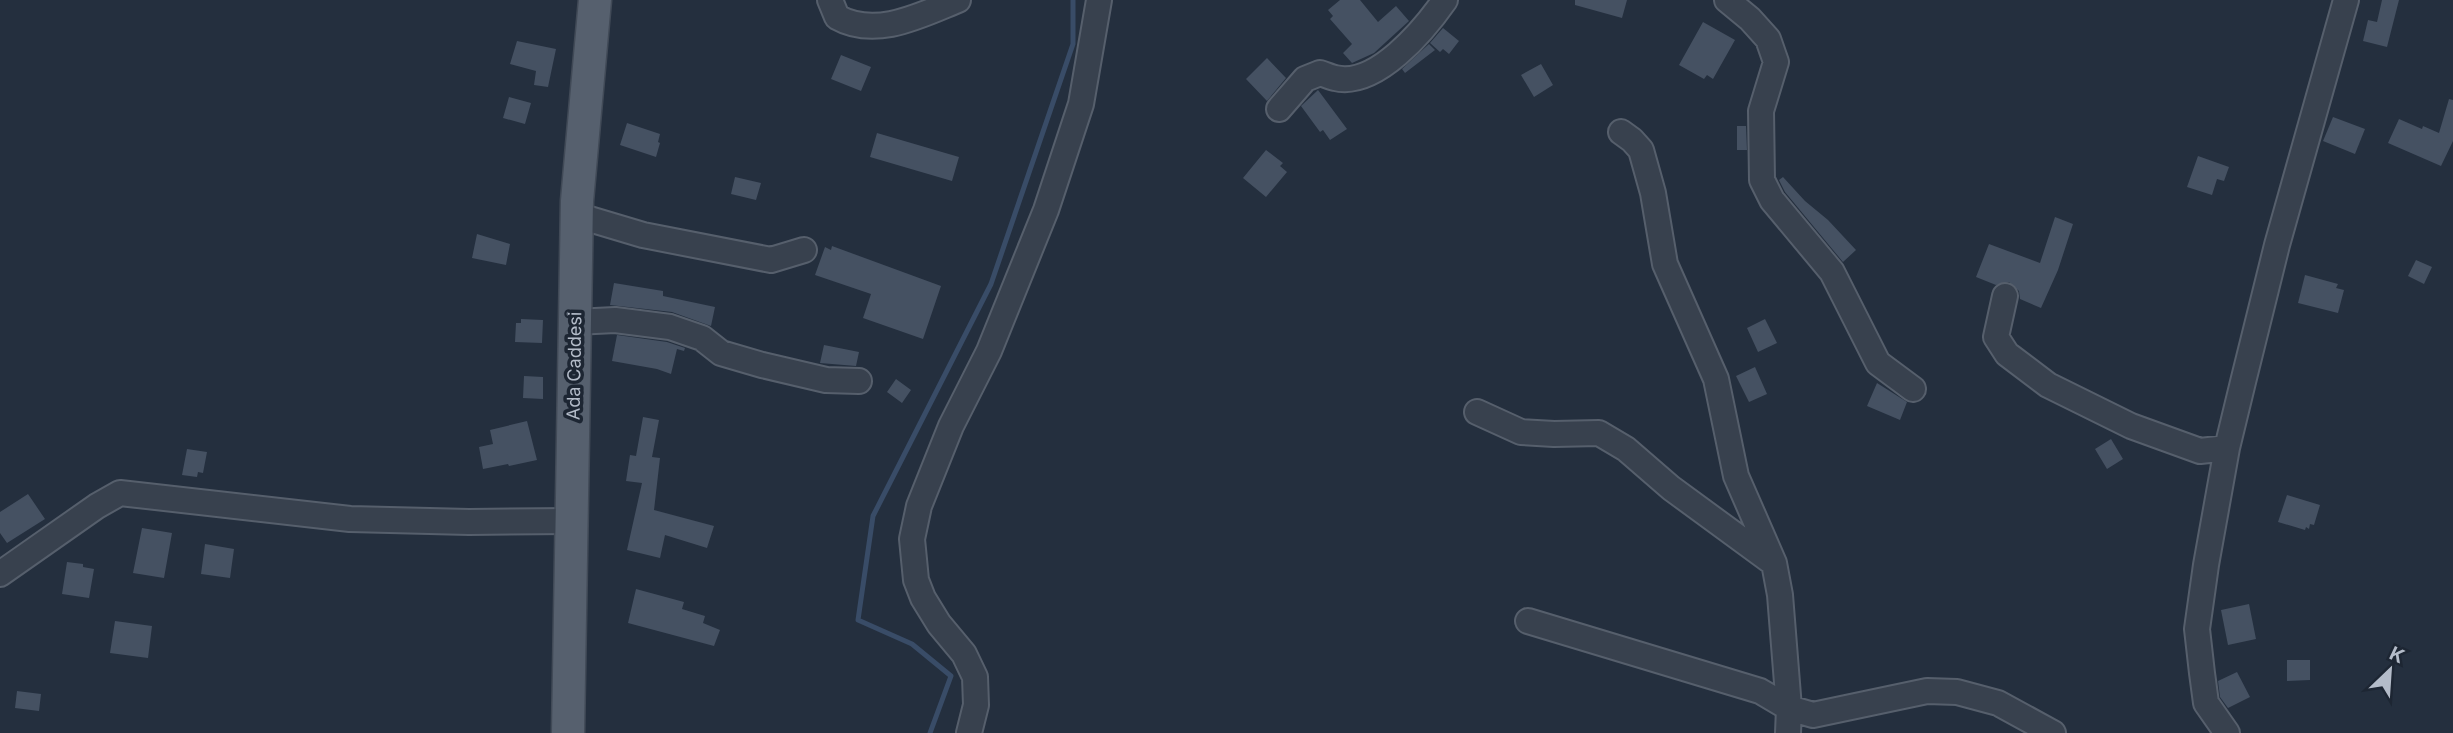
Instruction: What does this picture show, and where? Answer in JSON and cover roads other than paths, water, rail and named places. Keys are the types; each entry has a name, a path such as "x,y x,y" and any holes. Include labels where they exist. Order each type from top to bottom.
{"main road":[{"name":"Ada Caddesi","path":"568,733 576,215 595,0"}],"street":[{"path":"830,0 836,18 846,23 874,27 909,20 958,0"},
{"path":"969,733 976,705 975,677 964,654 939,624 923,598 916,580 912,539 919,506 946,438 989,351 1046,211 1081,104 1099,0"},
{"path":"1727,0 1768,39 1776,62 1761,111 1762,180 1772,200 1832,272 1878,363 1913,389"},
{"path":"2227,733 2206,703 2197,629 2206,565 2227,448 2277,245 2346,0"},
{"path":"1279,109 1305,79 1320,73 1337,79 1376,71 1408,44 1440,2"},
{"path":"1621,132 1641,150 1653,193 1665,264 1716,379 1736,475 1774,563 1780,595 1789,708 1788,733"},
{"path":"576,215 643,235 771,260 803,250"},
{"path":"2005,296 1996,337 2007,354 2048,385 2131,426 2200,451 2227,448"},
{"path":"575,322 615,320 670,327 702,338 721,353 762,365 826,380 859,381"},
{"path":"1477,412 1521,432 1554,435 1599,433 1626,449 1671,488 1774,563"},
{"path":"0,574 120,493 350,519 571,521"},
{"path":"1528,621 1760,691 1789,708 1813,715 1927,691 1957,692 1998,703 2053,733"}],"waterway":[{"path":"930,733 951,676 912,644 858,620 873,516 991,284 1073,44 1073,0"}]}
